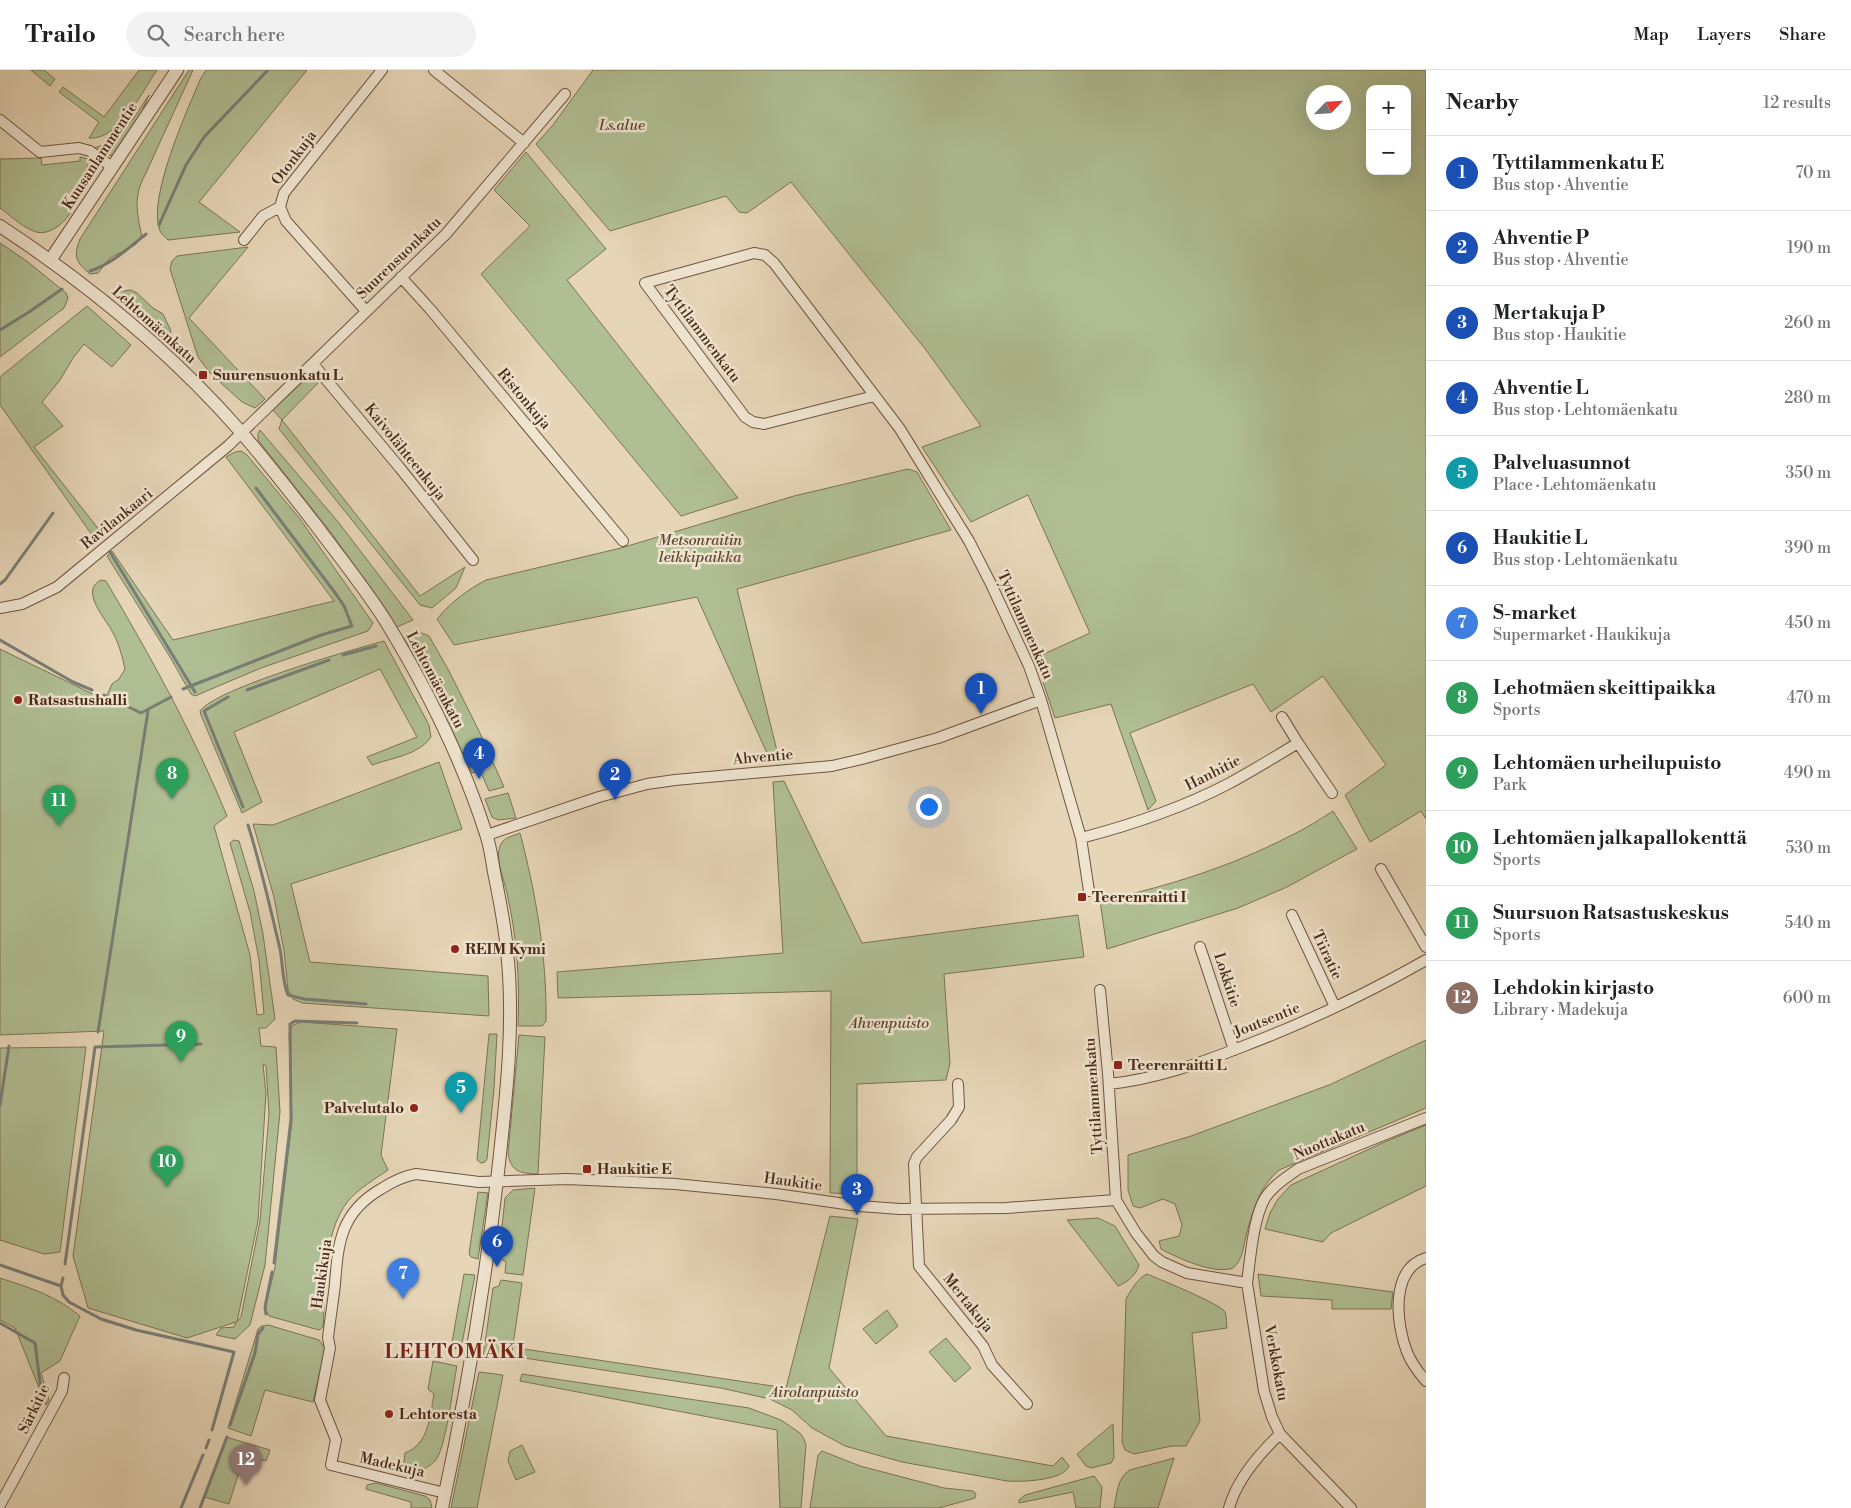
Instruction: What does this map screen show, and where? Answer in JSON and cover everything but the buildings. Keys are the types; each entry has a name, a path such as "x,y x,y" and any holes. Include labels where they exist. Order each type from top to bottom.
{"street":[{"name":"Kuusanlammentie","path":"51,259 177,70"},
{"name":"Otonkuja","path":"366,311 286,221 280,207 284,194 382,70"},
{"path":"434,70 524,143"},
{"name":"Suurensuonkatu","path":"242,433 446,234 565,94"},
{"path":"0,120 40,152 85,149 112,167"},
{"path":"244,240 263,216 280,207"},
{"name":"Lehtomäenkatu","path":"0,226 51,259 156,346 242,433 322,532 356,577 384,619 436,711 453,748 487,835 502,911 507,952 510,1023 507,1070 487,1265 470,1369 442,1508"},
{"name":"Tyttilammenkatu","path":"874,396 764,424 752,422 745,417 645,283 754,253 765,255 774,263 900,429 969,541 1029,666 1041,700 1081,838 1089,892"},
{"name":"Ristonkuja","path":"402,277 623,541"},
{"name":"Kaivolähteenkuja","path":"313,364 400,468 473,560"},
{"name":"Ravilankaari","path":"0,608 27,602 57,587 242,433"},
{"name":"Ahventie","path":"487,835 582,802 647,784 832,766 862,759 938,738 1041,700"},
{"path":"1282,717 1332,793"},
{"name":"Hanhitie","path":"1081,838 1158,814 1203,796 1228,784 1298,743"},
{"path":"1381,869 1426,947"},
{"name":"Tiiratie","path":"1292,915 1335,1007"},
{"name":"Lokkitie","path":"1200,947 1234,1050"},
{"name":"Joutsentie","path":"1109,1084 1161,1074 1234,1050 1335,1007 1385,983 1426,960"},
{"name":"Tyttilammenkatu","path":"1100,990 1109,1084 1116,1200"},
{"name":"Mertakuja","path":"958,1084 959,1107 951,1120 917,1157 914,1164 918,1266 983,1346 992,1365 1027,1404"},
{"name":"Nuottakatu","path":"1247,1284 1254,1231 1264,1200 1280,1182 1298,1169 1426,1118"},
{"name":"Haukikuja","path":"331,1465 336,1440 320,1400 330,1348 328,1338 337,1254 344,1227 355,1210 376,1192 407,1175 416,1174 479,1182 497,1181"},
{"name":"Haukitie","path":"497,1181 568,1179 676,1184 776,1194 859,1206 916,1210 1006,1208 1116,1200"},
{"path":"1116,1200 1136,1233 1154,1256 1162,1262 1187,1273 1247,1284"},
{"path":"1426,1258 1414,1264 1406,1272 1399,1300 1400,1325 1407,1353 1426,1381"},
{"name":"Verkkokatu","path":"1247,1284 1264,1391 1272,1417 1280,1434 1350,1508"},
{"name":"Särkitie","path":"0,1505 62,1391 64,1378"},
{"path":"1229,1508 1231,1500 1246,1473 1262,1451 1280,1434"},
{"name":"Madekuja","path":"331,1465 445,1493"}],"green space":[{"path":"31,70 44,70 55,79 50,86"},
{"path":"139,70 157,70 137,102 119,124 110,132 100,137 89,138 99,122 59,92 63,87 104,117"},
{"path":"189,70 193,70 139,190 137,205 142,237 135,245 110,258 98,273 90,274 77,259 76,255 80,239"},
{"path":"206,70 307,70 199,202 240,232 168,240 160,231 157,217 163,178 186,113"},
{"name":"Ls.alue","path":"593,70 1426,70 1426,819 1421,811 1370,842 1345,795 1386,765 1323,676 1271,712 1253,684 1130,733 1156,801 1148,810 1111,704 1055,718 1035,658 1090,633 1028,495 971,522 922,447 981,426 926,350 791,182 747,213 739,212 726,196 610,231 536,144 553,125"},
{"path":"149,95 140,116 113,155 105,156 94,148 104,145 120,134"},
{"path":"526,152 606,249 567,280 738,498 681,516 481,274 530,226 494,190"},
{"path":"80,157 88,159 89,163 84,173 76,203 64,221 52,230 38,232 31,230 0,208 0,159 41,158 42,165 80,161"},
{"path":"0,243 28,262 66,293 68,298 64,308 0,357"},
{"path":"248,247 189,318 265,399 255,408 242,402 210,373 198,357 170,269 172,261 177,256"},
{"path":"115,290 123,291 131,290 137,293 153,308 163,314 171,331 169,336 162,336 116,295"},
{"path":"87,306 131,345 112,367 84,344 60,380 42,402 63,426 34,447 104,536 97,542 0,405 0,377"},
{"path":"309,376 312,376 318,383 282,420 273,410"},
{"path":"282,420 420,596 465,567 456,588 432,608 420,605 279,429"},
{"path":"260,430 339,523 413,620 397,627 332,534 258,440"},
{"path":"241,451 247,455 300,519 373,623 368,631 261,668 195,696 191,694 107,556 112,551 173,640 334,601 226,457"},
{"name":"Metsonraitin leikkipaikka","path":"908,469 917,472 951,530 737,589 779,759 770,760 697,597 454,645 437,619 460,597 486,580 621,548 794,496"},
{"path":"101,580 106,581 156,668 200,755 227,816 214,826 250,955 257,1015 264,1014 259,960 250,912 230,843 234,840 239,841 254,891 263,934 275,1019 266,1028 259,1028 261,1046 276,1047 280,1112 265,1265 250,1325 235,1339 216,1335 221,1328 234,1327 236,1322 187,1338 88,1308 73,1256 104,1031 0,1035 0,649 105,700 112,684 119,679 125,669 117,640 94,600 93,588","holes":["263,1064 266,1066 269,1114 260,1221 241,1317 237,1322 258,1221 266,1093"]},
{"path":"419,632 429,636 449,671 504,787 489,791 480,770 472,773 438,701 404,637"},
{"path":"384,641 429,725 431,737 426,743 412,752 372,765 367,757 417,737 380,669 234,732 262,802 242,813 200,711 211,702 257,681"},
{"path":"439,762 462,829 291,884 310,962 488,976 489,1016 302,1003 293,999 288,990 284,951 274,897 253,824 273,825"},
{"name":"Ahvenpuisto","path":"784,781 862,943 1078,915 1084,957 944,974 950,1063 946,1080 857,1084 857,1194 830,1193 831,991 558,998 557,972 783,953 773,782"},
{"path":"508,793 516,818 498,820 492,817 485,799"},
{"path":"1333,811 1357,849 1287,887 1238,908 1107,949 1100,901 1149,889 1221,866 1296,833"},
{"path":"520,833 536,903 545,974 546,1021 542,1026 518,1026 519,992 515,943 507,893 499,862 499,849 502,842"},
{"path":"302,1022 397,1029 381,1155 388,1170 357,1192 348,1201 340,1215 329,1245 325,1279 323,1327 319,1330 269,1316 265,1309 275,1267 292,1121 289,1034 293,1025"},
{"path":"489,1034 497,1034 494,1089 487,1159 481,1163 477,1160"},
{"path":"519,1035 545,1037 538,1174 518,1171 509,1160 508,1153"},
{"path":"1426,1040 1426,1108 1279,1170 1267,1183 1258,1198 1249,1223 1241,1256 1233,1268 1225,1270 1206,1267 1186,1261 1161,1249 1159,1241 1179,1236 1182,1225 1175,1204 1163,1199 1140,1208 1133,1206 1128,1190 1128,1155 1191,1136 1329,1085"},
{"path":"86,1047 60,1252 44,1254 0,1240 0,1048"},
{"path":"1426,1125 1426,1186 1331,1233 1323,1242 1265,1229 1270,1213 1278,1199 1291,1185"},
{"path":"535,1188 523,1275 505,1273 506,1262 499,1257 505,1198 513,1190"},
{"path":"478,1192 488,1193 478,1259 471,1257 469,1254"},
{"name":"Airolanpuisto","path":"830,1216 858,1219 829,1368 886,1436 1053,1466 1062,1457 1069,1466 1065,1471 1059,1475 1041,1480 1007,1481 902,1462 845,1446 812,1428 792,1410 770,1399 721,1388 524,1358 524,1349 786,1388"},
{"path":"1098,1218 1115,1226 1139,1265 1131,1278 1118,1286 1067,1220"},
{"path":"464,1274 475,1275 461,1349 451,1348"},
{"path":"1147,1274 1190,1292 1222,1309 1226,1314 1227,1328 1192,1333 1200,1421 1186,1446 1172,1446 1134,1454 1125,1450 1122,1442 1126,1299 1132,1288"},
{"path":"1258,1274 1393,1292 1391,1309 1332,1309 1332,1300 1261,1296"},
{"path":"0,1278 51,1297 80,1316 60,1361 41,1373 49,1400 46,1405 15,1328 0,1320"},
{"path":"501,1280 522,1283 512,1352 506,1357 495,1358 483,1356 493,1288 499,1286"},
{"path":"887,1310 898,1326 876,1344 863,1329"},
{"path":"268,1325 319,1340 325,1349 313,1402 265,1390 251,1436 228,1428 258,1329"},
{"path":"946,1338 971,1368 955,1382 929,1352"},
{"path":"433,1361 457,1366 443,1444 435,1461 424,1469 416,1471 403,1470 405,1453 419,1443 427,1428 434,1394 428,1389"},
{"path":"479,1372 503,1375 477,1508 451,1508"},
{"name":"Airolanpuisto","path":"522,1374 749,1408 781,1420 800,1433 806,1445 801,1508 780,1508 777,1430 520,1381"},
{"path":"1113,1424 1114,1458 1111,1463 1091,1468 1086,1466 1077,1454"},
{"path":"226,1437 270,1450 266,1461 244,1456 229,1504 204,1497"},
{"path":"522,1445 535,1472 516,1480 508,1461 510,1451"},
{"path":"822,1451 860,1466 944,1488 973,1491 976,1494 975,1498 939,1508 810,1508 818,1455"},
{"path":"1174,1458 1158,1508 1114,1508 1118,1487 1126,1473 1130,1470"},
{"path":"1094,1476 1102,1487 1100,1508 1076,1508 1073,1492 1019,1503 1019,1500 1025,1495"},
{"path":"376,1483 425,1496 430,1500 432,1508 411,1508 411,1502 366,1489 367,1485"}],"waterway":[{"path":"159,225 186,165 204,137 268,70"},
{"path":"90,271 112,260 146,234"},
{"path":"0,330 62,289"},
{"path":"183,689 321,635 352,626 344,606 336,594 256,488"},
{"path":"0,584 5,580 53,513"},
{"path":"110,552 195,692"},
{"path":"0,640 73,682 92,690"},
{"path":"343,655 376,646"},
{"path":"247,690 329,660"},
{"path":"104,695 141,713 171,697"},
{"path":"228,697 204,711 243,807"},
{"path":"98,1032 148,711"},
{"path":"248,825 280,949 288,995 304,999 366,1004"},
{"path":"274,1263 291,1119 290,1024 295,1021 357,1023"},
{"path":"65,1264 95,1047 201,1044"},
{"path":"0,1105 9,1046"},
{"path":"0,1265 61,1286"},
{"path":"266,1314 265,1307 272,1272"},
{"path":"63,1278 61,1286 63,1295 69,1302 101,1319 136,1330 234,1352 212,1430"},
{"path":"0,1323 35,1343 42,1398"},
{"path":"230,1425 255,1353 258,1334 263,1328"},
{"path":"200,1508 227,1437"},
{"path":"206,1448 209,1440"},
{"path":"181,1508 203,1455"}],"place":[{"name":"Suurensuonkatu L","path":"203,375"},
{"name":"Ratsastushalli","path":"18,700"},
{"name":"Tyttilammenkatu E","path":"981,714"},
{"name":"Ahventie L","path":"479,779"},
{"name":"Lehotmäen skeittipaikka","path":"172,799"},
{"name":"Ahventie P","path":"615,800"},
{"name":"Suursuon Ratsastuskeskus","path":"59,826"},
{"name":"Teerenraitti I","path":"1082,897"},
{"name":"REIM Kymi","path":"455,949"},
{"name":"Lehtomäen urheilupuisto","path":"181,1062"},
{"name":"Teerenraitti L","path":"1118,1065"},
{"name":"Palvelutalo","path":"414,1108"},
{"name":"Palveluasunnot","path":"461,1113"},
{"name":"Haukitie E","path":"587,1169"},
{"name":"Lehtomäen jalkapallokenttä","path":"167,1187"},
{"name":"Mertakuja P","path":"857,1215"},
{"name":"Haukitie L","path":"497,1267"},
{"name":"S-market","path":"403,1299"},
{"name":"Lehtoresta","path":"389,1414"},
{"name":"Lehdokin kirjasto","path":"246,1485"}],"district":[{"name":"LEHTOMÄKI","path":"455,1352"}]}
